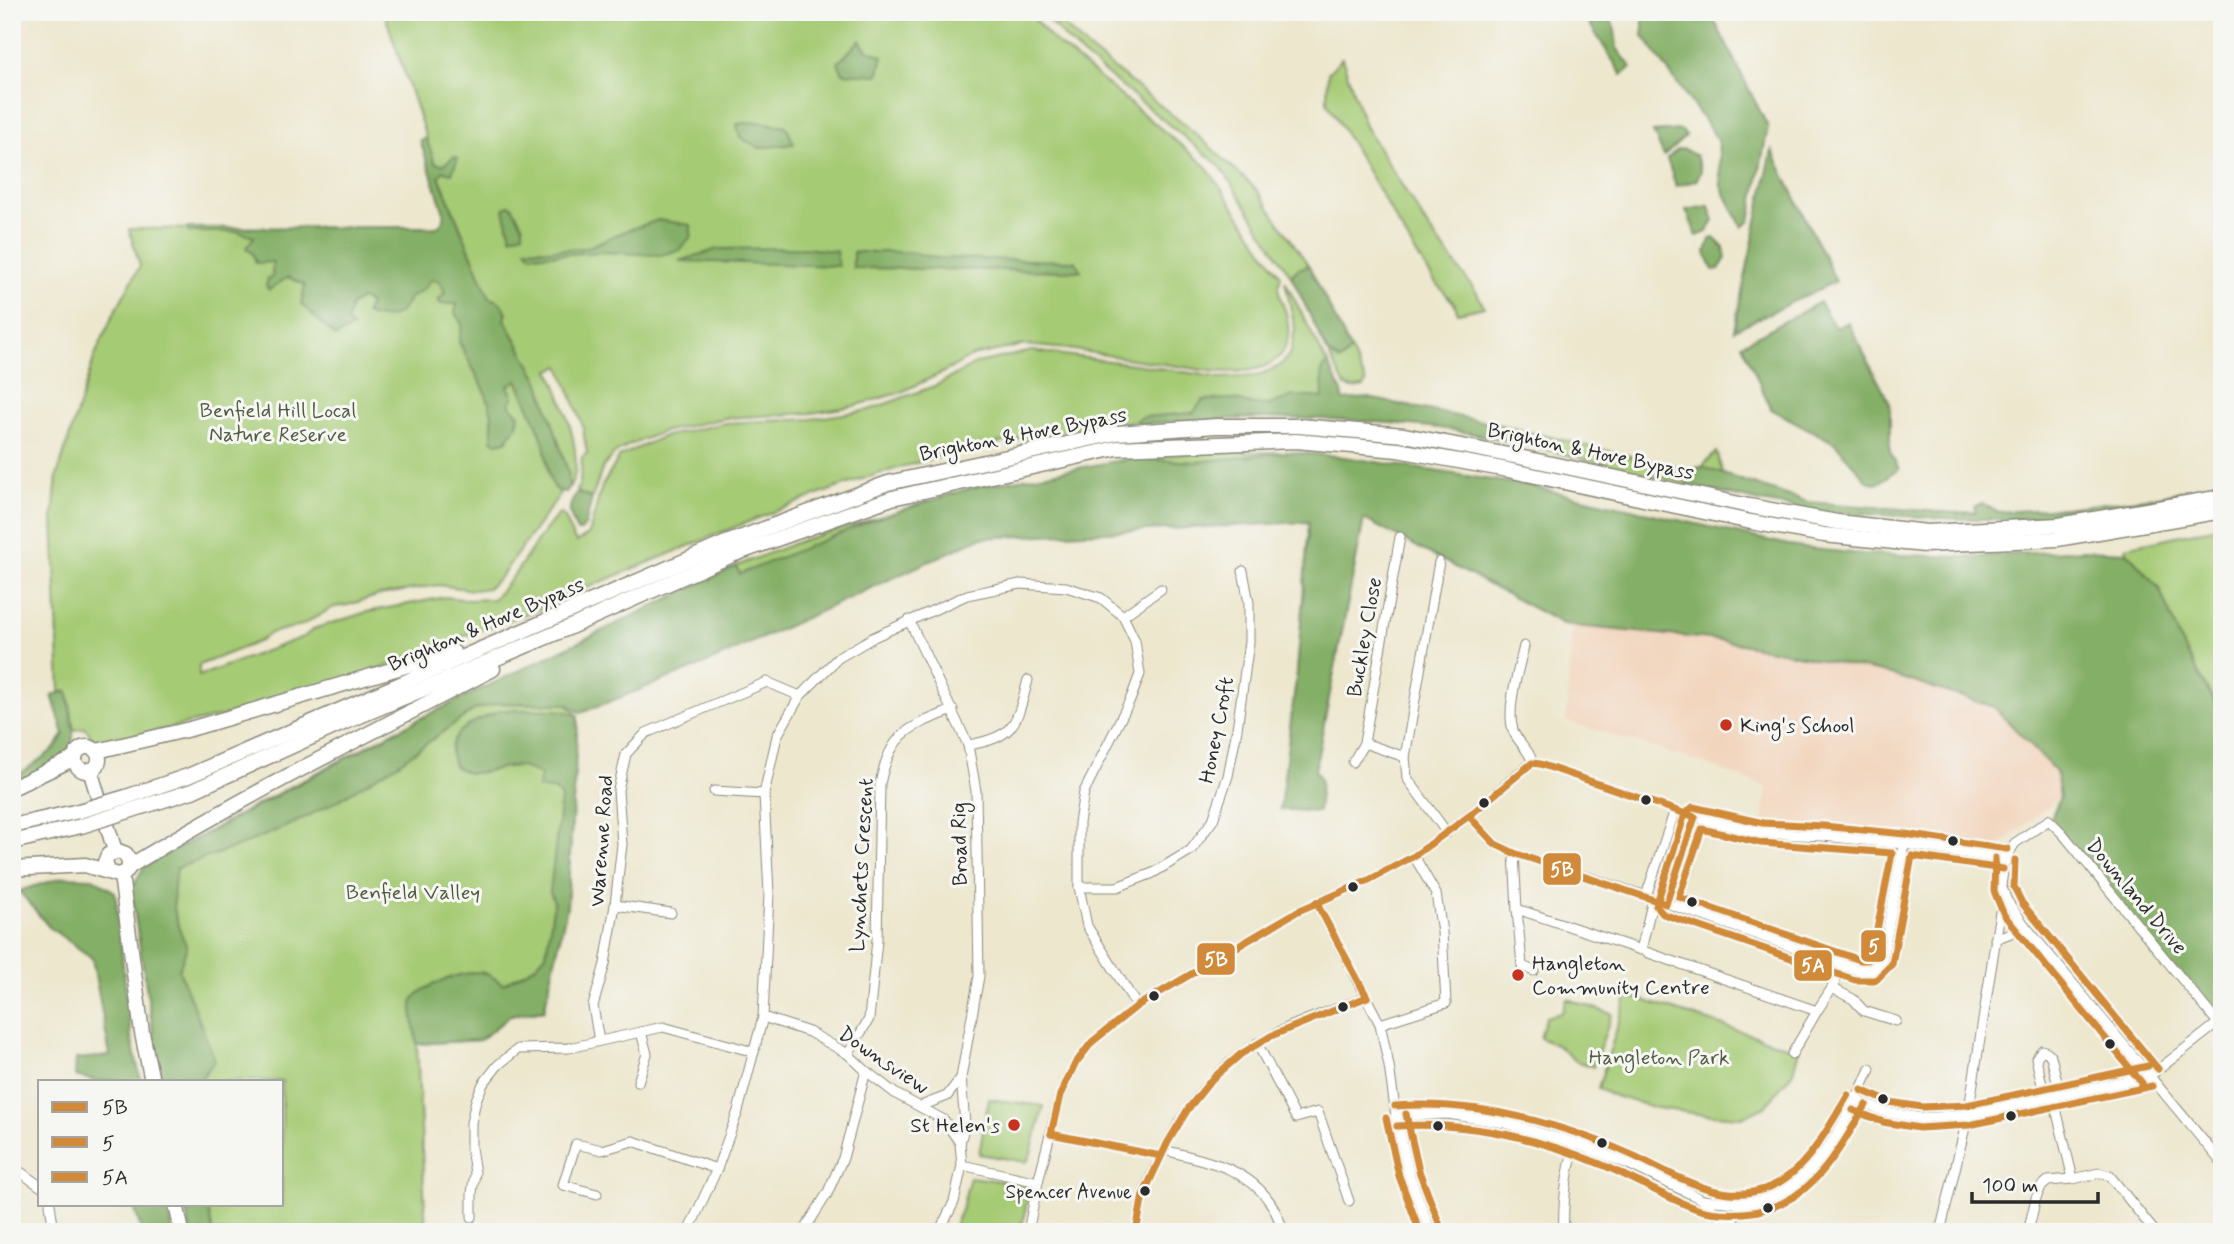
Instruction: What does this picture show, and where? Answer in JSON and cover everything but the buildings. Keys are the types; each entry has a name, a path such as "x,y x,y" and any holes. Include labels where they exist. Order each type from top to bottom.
{"highway":[{"name":"Brighton & Hove Bypass","path":"128,804 726,543 888,483 1129,432 1216,426 1285,426 1404,435 1749,506 1838,522 1927,532 2059,525 2222,498"},
{"name":"Brighton & Hove Bypass","path":"12,842 128,804 192,791 732,555 891,498 1117,448 1296,441 1398,450 1812,533 1925,545 2057,539 2222,511"},
{"path":"12,869 78,865 120,871 253,795 568,628"},
{"path":"97,751 190,729 512,635"},
{"path":"83,747 91,747 97,751 99,763 90,771 79,768 75,758 77,751 83,747"},
{"path":"12,788 75,758"},
{"path":"90,771 115,851"},
{"name":"Brighton & Hove Bypass","path":"12,826 80,819"},
{"path":"120,871 106,867 108,855 115,851 126,854 120,871 142,1033 152,1080"},
{"path":"176,1206 182,1232"}],"street":[{"name":"Buckley Close","path":"1353,762 1364,743 1399,537"},
{"path":"1439,562 1405,757 1408,779 1447,833"},
{"name":"Honey Croft","path":"1079,887 1117,887 1153,873 1191,850 1213,820 1228,776 1249,642 1249,603 1243,571"},
{"path":"688,1232 717,1169 737,1111 763,1017 769,894 764,794 777,736 800,696 838,657 909,621 967,594 1020,584 1066,587 1101,598 1123,616 1135,640 1140,674 1131,698 1084,792 1079,823 1079,887 1087,926 1137,1006"},
{"path":"1123,616 1161,589"},
{"name":"Broad Rig","path":"909,621 968,745 976,791 979,976 961,1078 965,1124 960,1143"},
{"path":"1524,646 1510,720 1519,743 1531,757 1532,764"},
{"path":"968,745 1003,736 1010,729 1016,719 1028,680"},
{"name":"Warenne Road","path":"598,1041 593,1006 606,964 615,905 622,844 618,790 626,754 646,733 767,681 800,696"},
{"name":"Lynchets Crescent","path":"848,1054 869,1019 877,940 880,784 885,760 894,745 913,725 953,710"},
{"path":"1364,743 1405,757"},
{"path":"1028,1232 1060,1094 1075,1064 1092,1042 1137,1006 1298,911 1367,881 1414,856 1469,816 1525,766 1532,764 1540,764 1695,817 1762,833 1905,844 2005,859 2001,886 2007,901 2222,1163"},
{"path":"714,791 764,794"},
{"path":"1517,909 1641,950 1649,897 1675,810"},
{"path":"1469,816 1496,844 1514,853 1858,970 1872,970 1882,960 1905,844"},
{"path":"1666,904 1695,817"},
{"name":"Downland Drive","path":"2005,859 2015,843 2049,820 2220,1026"},
{"path":"1514,853 1522,966 1534,971"},
{"path":"1380,1024 1446,1003 1442,932 1436,894 1414,856"},
{"path":"1940,1232 1968,1115 2000,912 2007,901"},
{"path":"1316,902 1380,1024 1409,1174 1431,1232"},
{"path":"615,905 671,913"},
{"path":"1995,939 2026,927"},
{"path":"1646,952 1817,1011"},
{"path":"1792,1054 1843,965"},
{"path":"1832,988 1853,999 1864,1011 1896,1021"},
{"path":"1136,1232 1144,1193 1187,1108 1206,1084 1230,1061 1257,1043 1287,1028 1367,997"},
{"name":"Downsview","path":"763,1017 808,1032 848,1054 896,1094 944,1120 960,1143"},
{"path":"1857,1100 1886,1112 1921,1118 1968,1115 2150,1076 2220,1026"},
{"path":"472,1217 475,1173 471,1123 476,1100 483,1084 498,1065 518,1049 569,1048 663,1027 754,1052"},
{"path":"638,1082 647,1054 641,1032"},
{"path":"1257,1043 1296,1118 1318,1112 1349,1201"},
{"path":"1703,1200 1758,1202 1777,1196 1797,1182 1823,1155 1857,1100 1870,1069"},
{"path":"803,1232 827,1194 843,1158 866,1071"},
{"path":"921,1106 947,1096 961,1078"},
{"path":"2053,1096 2073,1179"},
{"path":"1396,1116 1448,1114 1505,1123 1575,1143 1628,1164 1703,1200 1732,1229 1742,1203"},
{"path":"1051,1133 1222,1165 1250,1180 1270,1202 1284,1232"},
{"path":"597,1194 564,1185 576,1144 602,1150 633,1141 717,1169"},
{"path":"939,1232 954,1202 962,1165 960,1143"},
{"path":"1564,1232 1566,1174 1575,1143"},
{"path":"962,1165 1038,1182"},
{"path":"12,1166 38,1185"},
{"path":"2028,1232 2041,1187 2048,1181 2099,1173 2110,1177 2155,1232"},
{"path":"50,1206 54,1232"}],"shaded area":[{"path":"1572,625 1721,640 1882,672 1994,707 2056,772 2060,797 1996,848 1763,825 1767,787 1696,761 1566,721"}],"green space":[{"path":"384,12 1028,12 1052,39 1205,165 1281,276 1279,292 1287,318 1288,336 1285,349 1277,359 1266,366 1253,370 1224,372 1024,345 972,356 901,392 854,406 812,413 725,418 662,432 614,454 603,467 592,498 577,492 582,457 587,453 582,423 560,366 550,370 572,432 576,467 573,481 566,492 569,486 568,472 539,381 505,320 507,312 490,300 439,176"},
{"path":"1040,12 1050,12 1085,46 1194,132 1257,190 1309,266 1298,269 1291,276 1220,166 1078,51"},
{"path":"1582,12 1609,12 1617,48 1631,67 1622,75"},
{"path":"1643,12 1710,12 1768,127 1750,221 1742,227 1721,186 1718,140 1643,36"},
{"path":"860,40 866,49 883,56 878,75 843,73 838,63"},
{"path":"1342,58 1365,126 1431,232 1477,293 1484,307 1458,313 1454,303 1435,282 1415,252 1327,102 1328,73"},
{"path":"757,122 786,126 794,144 759,148 740,137 737,124"},
{"path":"1681,130 1686,136 1664,156 1653,132"},
{"path":"426,138 435,163 443,165 454,157 458,158 452,173 443,171 439,177 490,299 497,300 505,309 505,320 539,381 568,472 569,486 566,492 558,491 552,484 543,441 517,380 508,386 513,398 509,404 519,415 517,425 506,441 497,443 492,440 492,414 485,391 459,342 462,324 455,313 457,304 441,304 438,300 445,292 439,281 430,280 409,299 400,313 390,317 380,318 365,314 370,304 362,299 351,305 347,322 352,327 336,337 301,304 305,285 288,277 269,290 266,286 268,278 272,277 273,262 256,263 253,254 246,248 254,237 239,232 188,232 188,228 437,227 444,219 444,213 420,140"},
{"path":"1684,149 1696,156 1701,171 1696,181 1676,186 1667,159 1677,150"},
{"path":"1772,150 1836,281 1734,330"},
{"path":"508,205 512,206 523,226 523,233 511,237 504,209"},
{"path":"1709,206 1714,221 1707,232 1697,236 1686,210"},
{"path":"658,220 691,225 691,237 680,250 660,255 604,252 550,255 530,254 526,248 586,248"},
{"name":"Benfield Hill Local Nature Reserve","path":"129,229 457,229 564,481 558,497 501,576 488,588 473,590 438,585 380,595 334,607 302,625 270,633 260,641 199,665 199,676 303,637 316,628 367,612 445,597 493,599 560,513 566,519 577,542 589,534 602,486 620,456 662,437 725,423 811,419 869,410 937,385 977,363 1032,351 1221,378 1256,376 1280,366 1291,352 1295,328 1285,281 1342,392 1343,400 1250,418 1141,424 1136,421 1097,426 943,456 868,477 799,502 579,591 579,595 422,651 372,673 223,716 116,740 94,740 85,728 74,730 68,691 60,692 53,517 57,476 95,355 140,266"},
{"path":"1714,238 1724,248 1726,258 1719,269 1713,270 1706,253 1710,239"},
{"path":"803,248 836,251 838,266 679,261 718,249"},
{"path":"853,252 910,252 936,258 1075,261 1081,271 853,268"},
{"path":"1309,266 1351,351 1340,361 1328,353 1291,276 1298,269"},
{"path":"1820,302 1835,328 1848,322 1890,404 1890,452 1899,469 1877,484 1867,481 1835,443 1771,409 1742,344"},
{"path":"1351,351 1366,382 1364,387 1351,389 1345,386 1328,353 1340,361"},
{"path":"1328,363 1343,400 1369,398 1501,425 1505,440 1440,428 1323,419 1141,424 1136,421 1142,417 1193,413 1203,400 1233,399 1253,405 1269,405 1293,396 1323,398 1322,371"},
{"path":"1501,425 1687,470 1702,467 1716,452 1730,495 1505,440"},
{"path":"1204,452 1287,452 1196,462 1133,458"},
{"path":"1287,452 1337,456 1525,485 1802,548 1863,554 1968,557 2083,550 2127,552 2159,588 2181,642 2222,716 2222,1028 2049,823 2060,797 2056,772 1994,707 1882,672 1721,640 1565,625 1364,519 1315,770 1321,782 1318,812 1280,809 1297,671 1309,522 980,538 705,664 581,713 567,704 498,703 474,710 396,765 337,801 242,845 177,868 174,909 187,947 179,970 215,1060 200,1080 161,1080 131,890 144,867 419,719 736,566 740,574 880,517 970,488 1133,458 1196,462"},
{"path":"1702,467 1808,502 1956,513 1976,512 1974,507 1982,503 1997,512 2064,508 2155,497 2222,482 2222,490 2093,512 2019,519 1961,519 1812,511 1687,485 1687,470"},
{"path":"577,492 592,498 585,526 581,531 577,531 570,512"},
{"path":"880,517 740,575 736,566 803,540"},
{"path":"2222,526 2222,716 2181,642 2159,588 2127,552 2126,547"},
{"path":"67,691 73,727 70,748 55,762 23,780 20,774 54,749 64,734 52,695"},
{"name":"Benfield Valley","path":"498,703 567,704 578,716 567,906 544,1010 511,1015 480,1040 417,1044 426,1232 190,1232 185,1206 284,1206 284,1080 161,1080 131,890 144,867 397,730"},
{"path":"501,710 552,710 578,716 567,906 544,1010 511,1015 480,1040 417,1044 412,1004 417,995 425,989 457,976 477,972 489,975 503,984 534,967 546,954 554,902 550,892 561,798 556,791 538,788 541,776 530,770 505,767 469,773 454,766 451,755 453,740 464,728"},
{"path":"1675,821 1686,826 1662,895 1651,891"},
{"path":"63,877 93,878 115,892 131,1037 141,1080 92,1080 75,1076 76,1059 110,1056 92,958 49,927 19,891"},
{"name":"Hangleton Park","path":"1627,995 1799,1050 1793,1072 1765,1107 1742,1117 1657,1108 1598,1089"},
{"path":"1567,999 1612,1014 1593,1067 1576,1061 1558,1046 1540,1038 1546,1017 1561,1013"},
{"path":"989,1099 1044,1106 1026,1162 979,1154"},
{"path":"970,1177 1030,1185 1021,1232 951,1232 962,1208"},
{"path":"134,1206 168,1206 173,1232 142,1232"},
{"path":"185,1206 207,1206 213,1232 190,1232"}],"transit line":[{"name":"5B","path":"1051,1134 1060,1095 1075,1064 1092,1042 1137,1006 1298,911 1367,881 1414,856 1469,816 1532,763 1695,817"},
{"name":"5A","path":"1912,856 1892,964 1876,980 1855,980 1663,914 1656,906 1685,814 1693,807 1763,823 1905,834 2007,849"},
{"name":"5B","path":"1469,816 1495,844 1514,853 1666,904"},
{"name":"5B","path":"1666,904 1695,817"},
{"name":"5","path":"1702,829 1761,843 1892,853 1872,955 1868,960 1860,960 1679,897 1702,829"},
{"name":"5","path":"1912,856 2003,869"},
{"name":"5","path":"1995,858 1994,891 2004,915 2142,1083"},
{"name":"5A","path":"2015,860 2014,887 2022,903 2158,1069"},
{"name":"5B","path":"1316,902 1367,997"},
{"name":"5B","path":"1136,1232 1143,1195 1168,1142 1188,1109 1212,1079 1241,1054 1271,1036 1367,997"},
{"name":"5A","path":"1861,1090 1889,1102 1922,1107 1967,1105 2148,1066"},
{"name":"5","path":"1853,1110 1883,1122 1919,1128 1969,1125 2152,1086"},
{"name":"5A","path":"1395,1106 1456,1106 1534,1120 1604,1143 1699,1186 1734,1193 1770,1187 1795,1171 1806,1160 1848,1095"},
{"name":"5","path":"1397,1126 1449,1126 1525,1139 1600,1164 1697,1209 1714,1213 1744,1213 1767,1209 1803,1190 1831,1160 1866,1105"},
{"name":"5A","path":"1406,1114 1419,1171 1441,1228"},
{"name":"5","path":"1386,1118 1399,1176 1420,1232"},
{"name":"5B","path":"1051,1134 1161,1156"}],"place":[{"name":"King's School","path":"1726,725"},
{"name":"Hangleton Community Centre","path":"1518,975"},
{"name":"St Helen's","path":"1014,1125"},
{"name":"Spencer Avenue","path":"1145,1191"}]}
